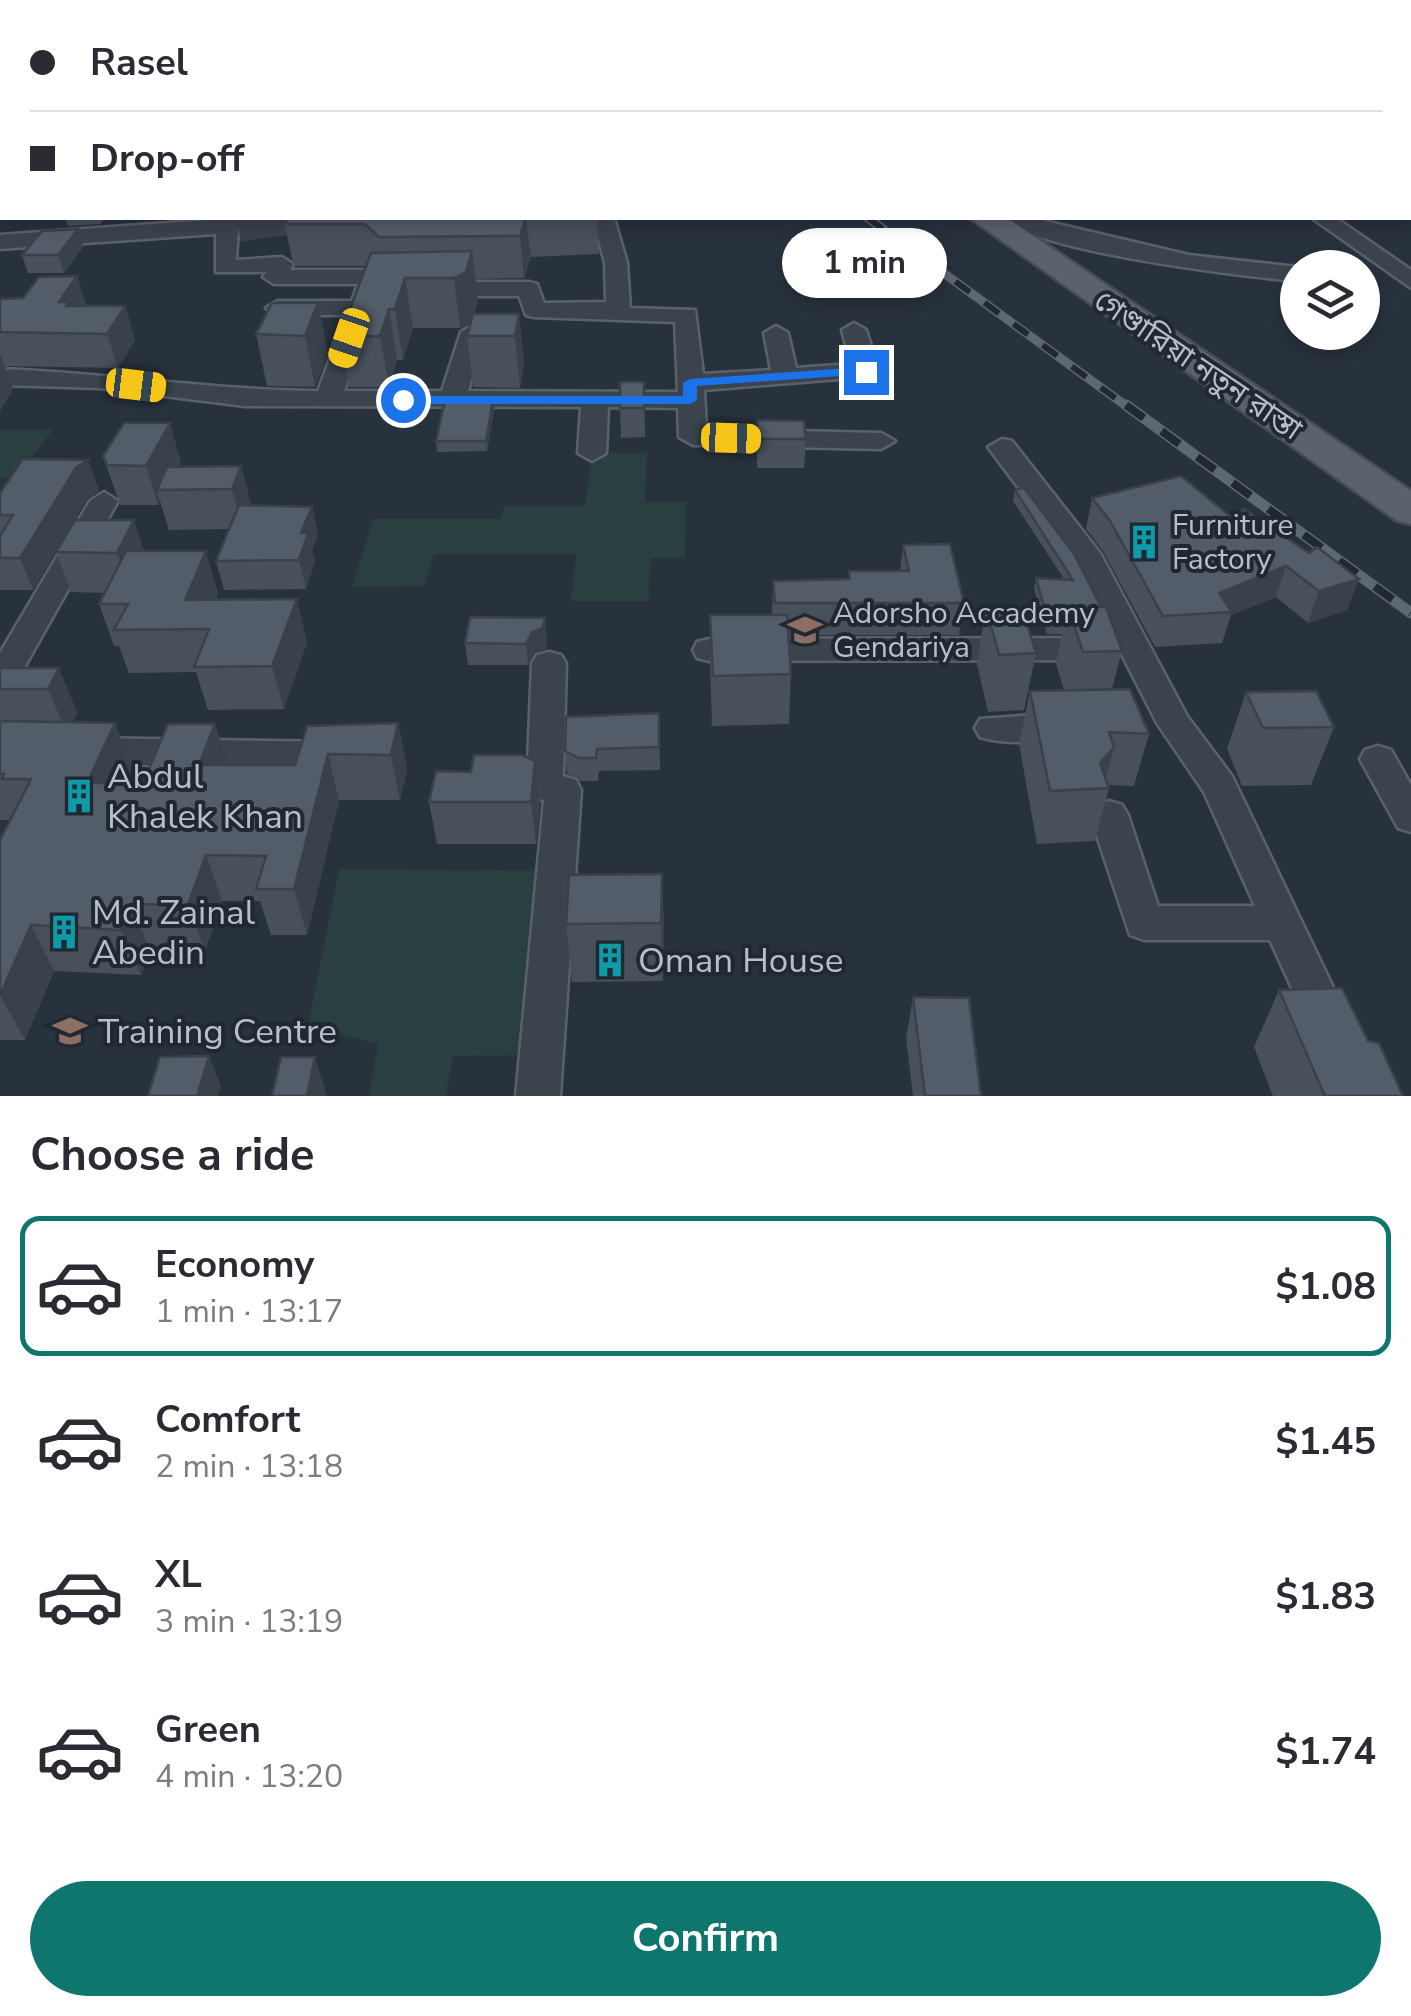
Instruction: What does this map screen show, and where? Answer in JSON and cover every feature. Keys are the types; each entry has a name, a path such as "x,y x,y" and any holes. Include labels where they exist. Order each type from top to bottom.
{"main road":[{"name":"গেণ্ডারিয়া নতুন রাস্তা","path":"989,220 1411,511"}],"street":[{"path":"0,242 264,220"},
{"path":"605,220 616,263 618,315 686,315 693,436 881,442"},
{"path":"1018,220 1088,242 1155,257 1280,272"},
{"path":"1325,220 1410,279"},
{"path":"228,226 224,267 282,264 274,277 372,277 379,295 328,399"},
{"path":"1380,278 1410,279"},
{"path":"278,308 379,295 529,289 534,310 618,308"},
{"path":"0,376 99,380 246,398 596,400 785,376 866,372 854,330"},
{"path":"452,400 473,332"},
{"path":"776,333 785,376"},
{"path":"592,453 596,400"},
{"path":"1002,447 1088,560 1138,649 1156,724 1219,786 1363,1096"},
{"path":"0,681 104,500"},
{"path":"709,650 1138,649"},
{"path":"538,1096 562,790 545,787 549,664"},
{"path":"992,728 1101,725"},
{"path":"59,751 375,756"},
{"path":"1378,759 1411,818"},
{"path":"1109,815 1144,922 1282,923"}],"green space":[{"path":"0,430 53,430 15,478 0,478"},
{"path":"592,453 647,453 645,502 686,502 685,558 651,558 648,601 571,601 576,554 434,554 424,586 352,587 373,519 500,519 504,506 585,506"},
{"path":"339,869 539,871 520,1055 453,1056 446,1096 369,1096 378,1044 308,1026"}],"building":[{"path":"285,220 525,220 520,236 379,237 365,224 287,224"},
{"path":"78,229 58,255 22,255 42,231"},
{"path":"472,251 466,272 454,278 405,278 395,309 389,309 380,336 340,336 371,253"},
{"path":"77,276 59,302 69,302 66,306 125,306 107,334 0,332 0,299 23,298 39,277"},
{"path":"272,303 318,303 305,336 256,334"},
{"path":"473,314 519,314 515,336 467,336"},
{"path":"620,382 644,382 644,408 620,408"},
{"path":"445,400 493,400 486,441 436,441"},
{"path":"757,420 804,421 806,439 758,439"},
{"path":"124,423 170,423 146,466 107,465 103,456"},
{"path":"23,459 88,460 76,468 20,558 0,558 0,536 13,515 0,515 0,493"},
{"path":"241,466 232,489 157,490 167,467"},
{"path":"1181,476 1230,516 1244,509 1309,553 1317,547 1359,579 1319,591 1286,566 1219,593 1232,612 1163,616 1110,521 1092,498"},
{"path":"1024,488 1074,554 1101,607 1068,607 1065,624 1049,624 1036,578 1073,580 1015,490"},
{"path":"239,505 312,507 301,533 308,533 299,560 216,561"},
{"path":"75,520 134,520 117,553 56,552"},
{"path":"950,544 964,603 775,603 773,581 850,579 849,571 909,571 903,545"},
{"path":"126,551 206,551 185,600 297,599 272,666 194,667 209,629 114,630 128,604 99,604"},
{"path":"986,607 1022,607 1036,653 999,655"},
{"path":"1068,607 1106,607 1122,651 1083,652"},
{"path":"710,615 787,615 791,674 713,676"},
{"path":"470,617 545,618 543,628 532,632 526,644 465,643"},
{"path":"0,668 59,668 48,689 0,689"},
{"path":"1130,689 1149,734 1109,732 1114,747 1100,763 1109,788 1050,791 1030,691"},
{"path":"1316,691 1334,727 1263,728 1246,692"},
{"path":"659,713 659,747 597,749 596,758 579,758 565,751 566,717"},
{"path":"0,721 115,723 87,783 143,783 168,724 215,724 199,765 295,765 307,726 398,723 391,755 328,754 294,889 256,889 266,856 206,855 188,905 131,904 121,930 31,925 0,995 0,840 31,779 2,779"},
{"path":"474,755 522,755 535,761 531,802 429,802 436,771 471,772"},
{"path":"662,874 661,923 566,924 569,875"},
{"path":"1342,988 1368,1041 1379,1043 1403,1096 1325,1096 1279,990"},
{"path":"913,997 969,998 981,1096 925,1096"},
{"path":"209,1056 197,1096 148,1096 160,1057"},
{"path":"281,1057 315,1057 307,1096 272,1096"}],"railway":[{"path":"871,220 1129,408"},
{"path":"1126,405 1411,613"}],"place":[{"name":"Furniture Factory","path":"1144,542"},
{"name":"Adorsho Accademy Gendariya","path":"805,630"},
{"name":"Abdul Khalek Khan","path":"79,796"},
{"name":"Md. Zainal Abedin","path":"64,932"},
{"name":"Oman House","path":"610,960"},
{"name":"Training Centre","path":"70,1031"}],"route":[{"path":"403,400 690,400 690,383 866,372"}]}
